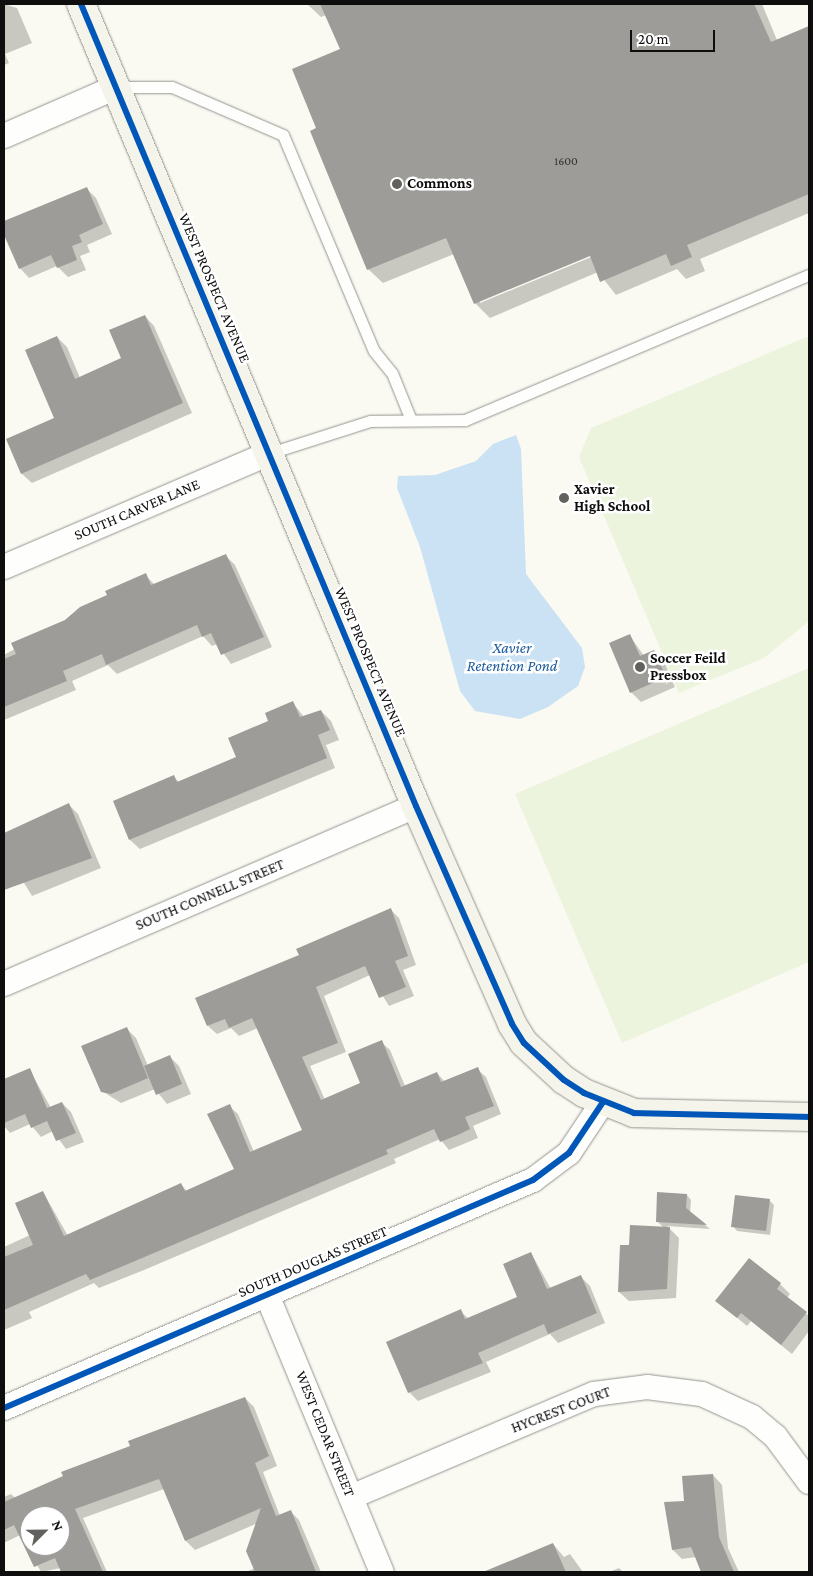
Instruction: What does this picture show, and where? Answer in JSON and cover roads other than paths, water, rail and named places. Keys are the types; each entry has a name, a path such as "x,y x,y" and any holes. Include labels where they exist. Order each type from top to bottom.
{"main road":[{"name":"WEST PROSPECT AVENUE","path":"81,4 416,806 512,1024 543,1062 603,1102 634,1113 809,1117"}],"street":[{"path":"4,136 116,87"},
{"name":"SOUTH CARVER LANE","path":"4,567 270,454"},
{"name":"SOUTH CONNELL STREET","path":"4,984 416,806"},
{"name":"SOUTH DOUGLAS STREET","path":"4,1408 539,1176 569,1153 603,1102"},
{"name":"WEST CEDAR STREET","path":"267,1295 382,1572"},
{"name":"HYCREST COURT","path":"351,1497 594,1394 638,1387 702,1394 752,1417 774,1436 809,1482"}],"lane":[{"path":"116,87 172,87 283,135 374,351 392,373 411,420"},
{"path":"270,454 370,421 465,420 809,275"}],"water":[{"name":"Xavier Retention Pond","path":"516,435 521,449 526,574 582,648 585,667 578,686 548,707 520,719 475,711 460,691 420,547 397,488 398,476 435,475 476,461 493,444"}],"place":[{"name":"Commons","path":"397,184"},
{"name":"Xavier High School","path":"564,498"},
{"name":"Soccer Feild Pressbox","path":"640,667"}]}
